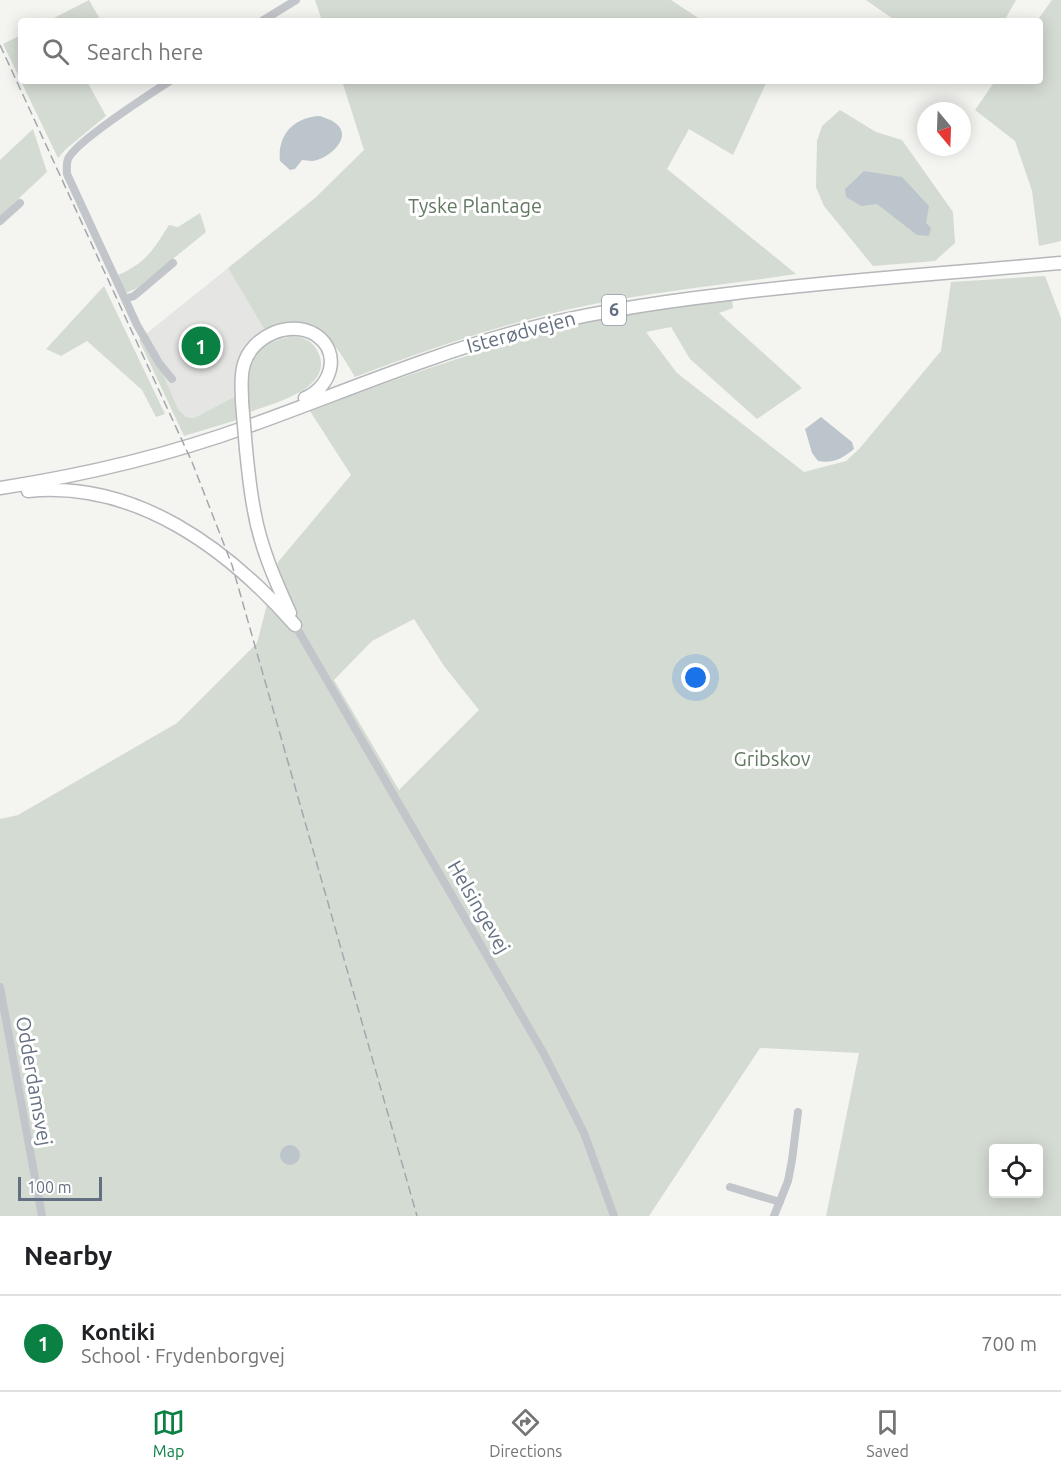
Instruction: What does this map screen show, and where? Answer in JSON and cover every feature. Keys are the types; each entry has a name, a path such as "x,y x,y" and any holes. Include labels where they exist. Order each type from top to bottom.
{"highway":[{"path":"996,269 1018,262 1061,256"},
{"name":"Isterødvejen","path":"0,488 100,470 188,446 249,426 440,354 561,321 674,300 1061,263"},
{"path":"62,477 85,468 237,423 309,397 320,390 329,375 330,356 326,345 317,336 300,330 281,330 263,338 249,352 241,377 242,402 246,449 258,530 295,625"},
{"path":"0,494 54,489 85,491 123,500 149,510 171,521 209,546 272,599 295,625"}],"street":[{"path":"267,18 296,0"},
{"path":"165,84 129,108 72,153 67,165 67,174 125,299 159,363 172,379"},
{"path":"0,221 20,203"},
{"path":"125,299 134,296 173,263"},
{"name":"Helsingevej","path":"295,625 549,1063 584,1133 614,1216"},
{"name":"Odderdamsvej","path":"0,987 42,1216"},
{"path":"774,1216 788,1181 798,1112"},
{"path":"730,1187 780,1202"}],"shaded area":[{"path":"320,116 340,127 342,133 339,144 323,158 313,161 302,160 295,169 290,170 280,161 281,143 284,136 289,129 302,120"},
{"path":"864,171 902,177 929,206 926,223 931,228 929,236 917,235 877,204 861,206 846,197 845,189"},
{"path":"228,268 264,329 253,338 242,355 236,396 194,418 186,417 178,409 164,376 161,359 147,333"},
{"path":"821,417 852,442 854,449 838,460 818,461 812,453 805,429"},
{"path":"290,1145 297,1148 300,1155 297,1162 290,1165 283,1162 280,1155 283,1148"}],"green space":[{"path":"89,0 99,18 54,18"},
{"path":"315,0 671,0 698,18 321,18"},
{"path":"866,0 1016,0 1006,18 892,18"},
{"path":"1052,0 1061,0 1061,241 1039,246 1032,191 1015,141 975,110 993,84 1043,84 1043,18 1039,18"},
{"path":"18,36 18,75 3,44"},
{"path":"22,84 89,84 106,116 58,158"},
{"name":"Tyske Plantage","path":"343,84 766,84 733,155 689,129 667,169 796,274 642,295 552,313 453,342 355,377 329,340 309,326 282,325 264,329 228,268 315,198 364,150"},
{"path":"840,110 876,132 902,140 953,212 955,243 935,261 873,266 824,206 816,187 817,141 822,126"},
{"path":"33,129 47,172 0,216 0,160"},
{"path":"200,213 206,232 137,288 126,293 118,275 136,266 148,255 169,225 178,227"},
{"name":"Gribskov","path":"1045,276 1061,318 1061,1216 826,1216 859,1053 760,1048 649,1216 0,1216 0,819 18,815 177,723 257,643 278,562 351,475 310,411 434,366 561,328 625,315 732,299 733,308 719,313 802,388 757,419 690,359 671,327 646,332 677,373 804,472 846,461 859,449 941,351 951,282","holes":["414,619 444,666 479,710 399,790 334,680 372,641"]},
{"path":"104,286 165,414 156,417 142,390 87,341 61,356 46,349"},
{"path":"147,333 161,359 164,376 178,409 186,417 194,418 236,396 237,420 184,436 139,340"},
{"path":"294,336 309,341 315,346 321,367 317,377 297,394 247,413 246,384 251,362 265,346"}],"railway":[{"path":"0,45 192,462 232,565 417,1216"}],"place":[{"name":"Kontiki","path":"201,346"}]}
